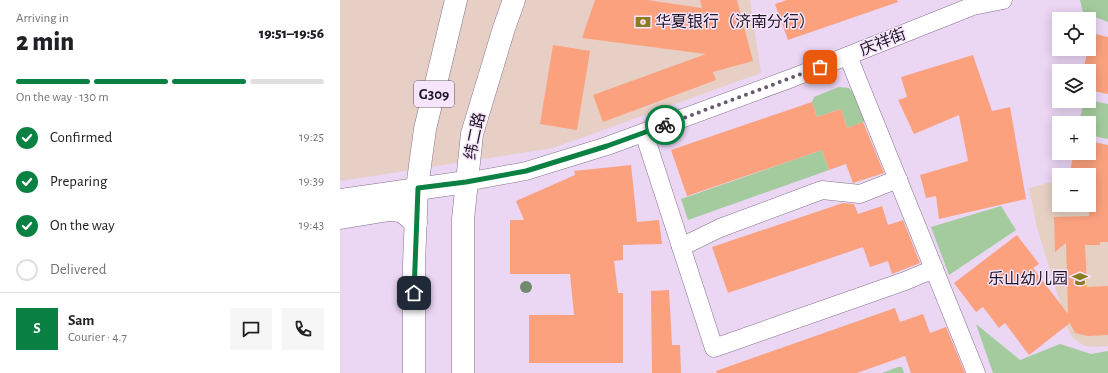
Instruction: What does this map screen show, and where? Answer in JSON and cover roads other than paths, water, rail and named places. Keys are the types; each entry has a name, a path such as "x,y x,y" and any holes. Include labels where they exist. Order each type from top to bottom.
{"main road":[{"name":"G309","path":"414,373 414,264 418,188 425,129 456,0"},
{"name":"纬二路","path":"463,373 463,219 472,134 514,0"},
{"path":"340,200 466,182"},
{"path":"340,218 389,210 402,212 416,223"}],"street":[{"name":"庆祥街","path":"466,182 526,171 644,133 848,56 972,3 1003,0"},
{"path":"848,56 976,373"},
{"path":"644,133 714,348 905,281 934,269"},
{"path":"681,247 720,228 822,190 860,194 898,179"}],"place":[{"name":"华夏银行（济南分行）","path":"643,22"},
{"name":"乐山幼儿园","path":"1080,279"}]}
